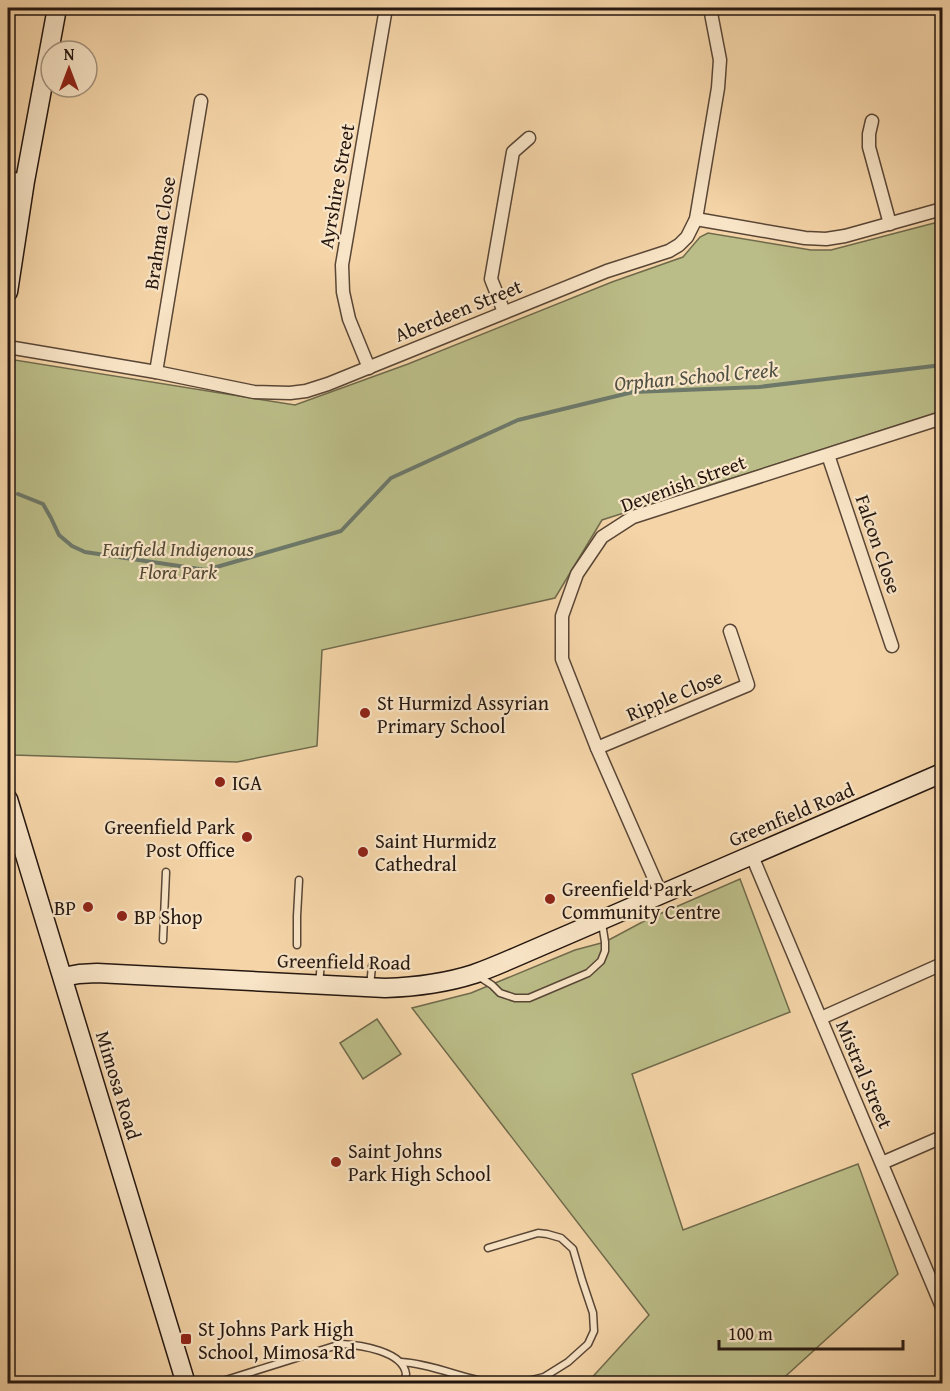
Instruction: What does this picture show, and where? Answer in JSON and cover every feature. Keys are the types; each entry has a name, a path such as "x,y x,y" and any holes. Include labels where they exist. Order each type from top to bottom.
{"street":[{"path":"8,292 16,179 57,8"},
{"name":"Ayrshire Street","path":"369,368 349,319 343,292 342,265 386,8"},
{"name":"Aberdeen Street","path":"8,346 254,392 306,391 369,368 606,271 669,251 687,237 696,219 718,88 720,60 710,8"},
{"name":"Brahma Close","path":"156,372 201,101"},
{"path":"872,121 869,147 890,224"},
{"path":"504,312 491,279 513,152 529,138"},
{"path":"696,219 814,239 835,238 942,209"},
{"name":"Devenish Street","path":"661,894 597,748 562,659 562,616 577,574 602,537 633,517 942,418"},
{"name":"Falcon Close","path":"828,455 892,646"},
{"name":"Ripple Close","path":"597,748 748,685 730,631"},
{"name":"Greenfield Road","path":"63,977 97,974 370,987 406,987 440,982 474,974 523,954 942,773"},
{"name":"Mimosa Road","path":"8,799 13,839 63,977 186,1383"},
{"name":"Mistral Street","path":"752,856 942,1307"},
{"path":"821,1018 942,964"},
{"path":"882,1162 942,1137"}],"lane":[{"path":"163,940 166,873"},
{"path":"297,945 299,880"},
{"path":"474,974 500,993 515,998 529,998 588,974 601,961 606,951 601,920"},
{"path":"319,984 321,963"},
{"path":"370,987 372,966"},
{"path":"488,1248 538,1233 561,1238 573,1249 593,1313 594,1330 588,1344 568,1362 544,1377 515,1383"},
{"path":"213,1383 341,1344 356,1345 389,1354 401,1362 416,1363 485,1382 498,1383"},
{"path":"401,1362 406,1375 404,1383"}],"green space":[{"name":"Fairfield Indigenous Flora Park","path":"942,221 942,411 602,520 555,598 322,650 317,746 237,762 13,755 8,728 8,402 15,360 295,405 408,364 612,282 683,257 700,237 708,233 811,250 831,250"},
{"path":"740,879 790,1012 632,1074 683,1230 858,1164 898,1274 778,1383 587,1383 649,1315 412,1008 471,993 575,950 605,942 648,919"},
{"path":"377,1019 401,1054 363,1079 340,1043"}],"waterway":[{"name":"Orphan School Creek","path":"18,494 43,504 59,535 72,546 85,552 206,570 341,531 391,478 518,420 633,392 759,387 942,365"}],"place":[{"name":"St Hurmizd Assyrian Primary School","path":"365,713"},
{"name":"IGA","path":"220,782"},
{"name":"Greenfield Park Post Office","path":"247,837"},
{"name":"Saint Hurmidz Cathedral","path":"363,852"},
{"name":"Greenfield Park Community Centre","path":"550,899"},
{"name":"BP","path":"88,907"},
{"name":"BP Shop","path":"122,916"},
{"name":"Saint Johns Park High School","path":"336,1162"},
{"name":"St Johns Park High School, Mimosa Rd","path":"186,1339"}]}
